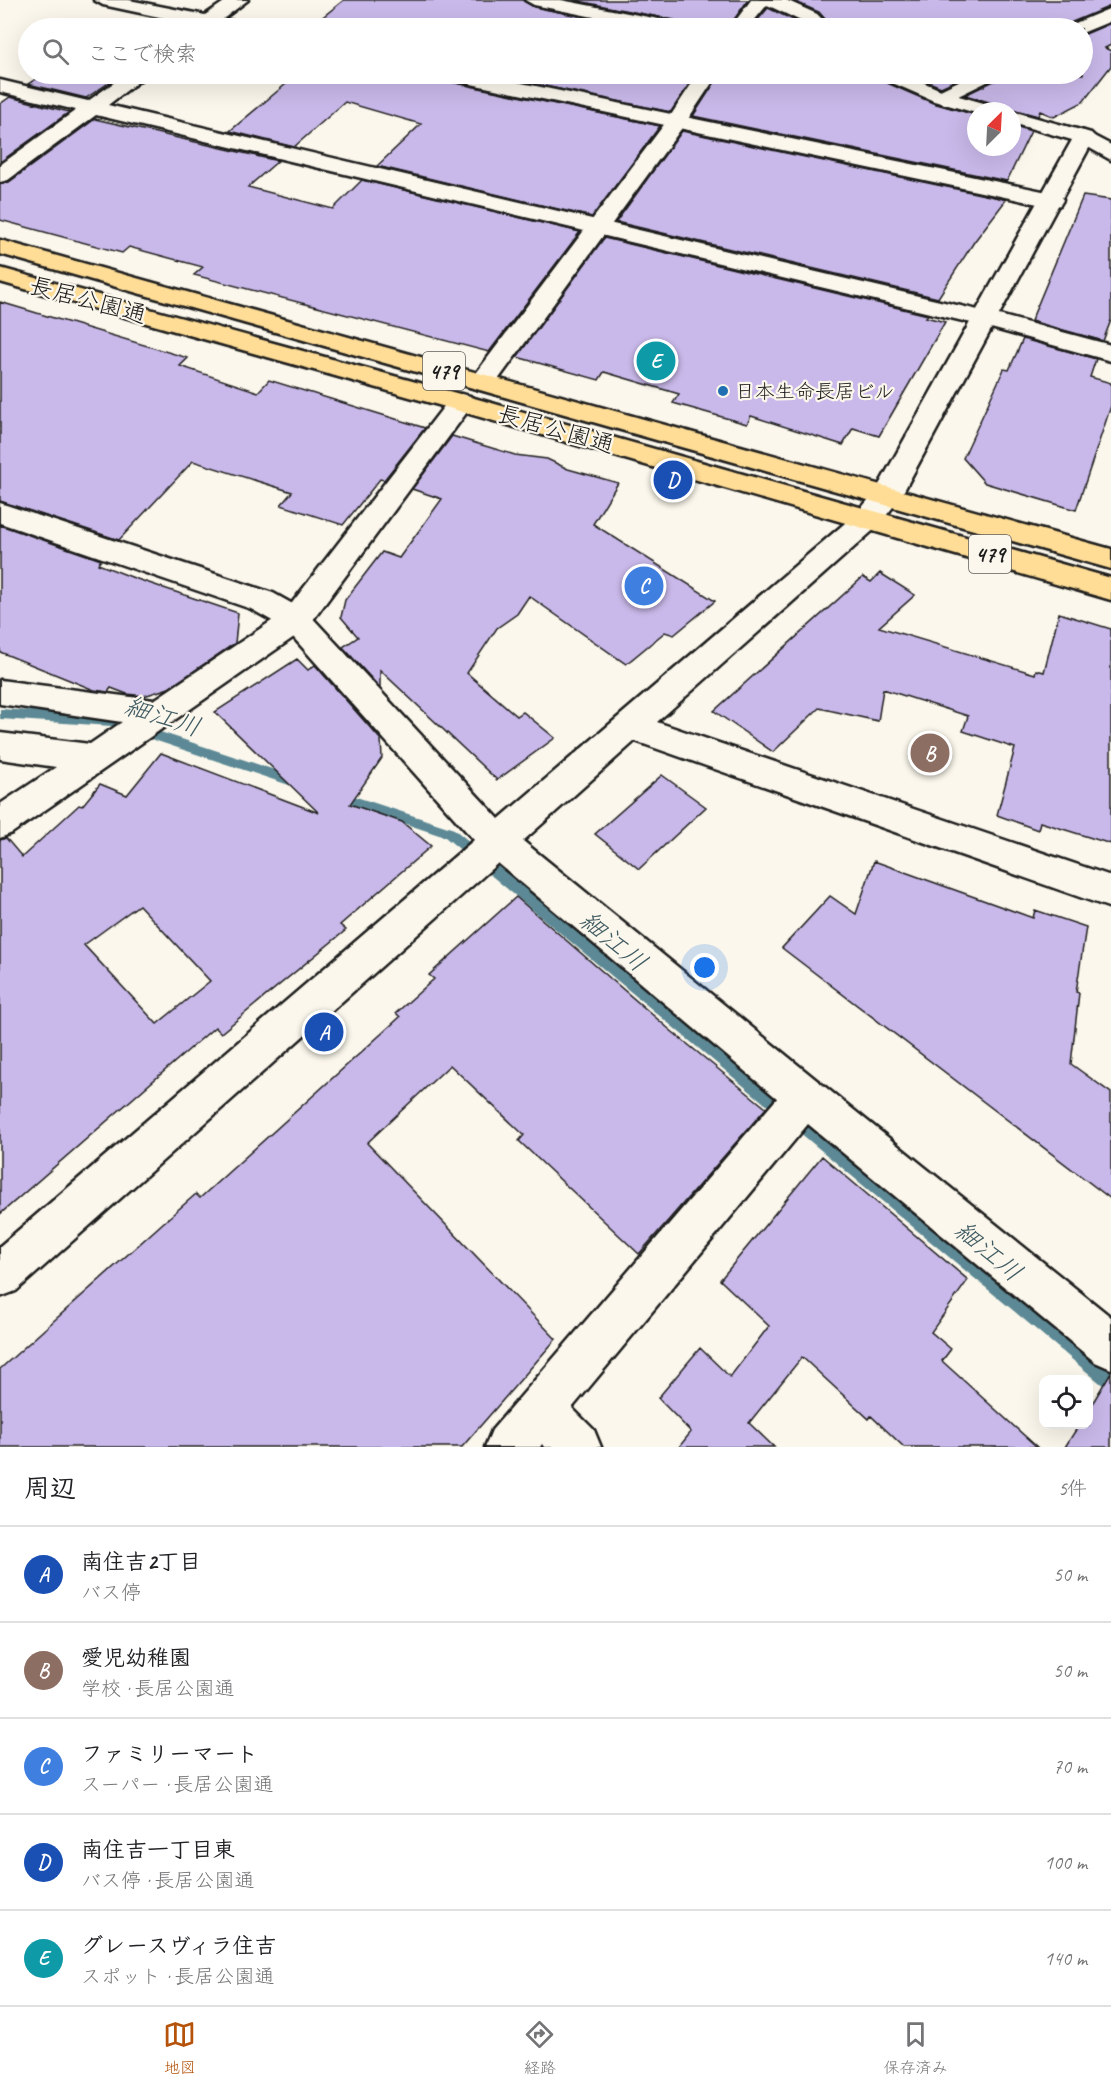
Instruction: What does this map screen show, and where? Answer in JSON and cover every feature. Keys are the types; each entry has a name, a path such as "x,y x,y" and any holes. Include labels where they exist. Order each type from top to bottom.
{"highway":[{"name":"長居公園通","path":"0,247 472,392 877,508 1111,589"},
{"name":"長居公園通","path":"0,275 472,392"},
{"name":"長居公園通","path":"877,508 1111,559"}],"street":[{"path":"103,0 176,18"},
{"path":"214,18 239,0"},
{"path":"534,0 624,18"},
{"path":"747,18 761,0"},
{"path":"771,0 810,18"},
{"path":"1093,22 1111,14"},
{"path":"0,175 124,84"},
{"path":"500,84 1052,200"},
{"path":"0,823 296,620 598,227 677,121 701,84"},
{"path":"911,84 941,97 967,104"},
{"path":"941,97 968,84"},
{"path":"0,86 986,319 1111,353"},
{"path":"1021,120 1084,137 1111,154"},
{"path":"0,1275 877,508 986,319 1084,137"},
{"path":"0,513 262,601 296,620 497,841 1111,1346"},
{"path":"0,692 159,714"},
{"path":"630,726 1111,892"},
{"path":"0,746 95,758"},
{"path":"509,1447 805,1096"},
{"path":"541,1409 577,1447"}],"building":[{"path":"344,0 523,0 534,7 589,18 322,18"},
{"path":"573,0 748,0 735,18 664,18"},
{"path":"791,0 1111,0 1111,6 1082,18 824,18 819,12"},
{"path":"768,8 789,18 760,18"},
{"path":"1111,23 1111,45 1105,48 1111,51 1111,66 1083,102 1054,117 1040,111 1038,116 1021,111 1021,102 989,102 965,95 988,84 1093,84 1093,31"},
{"path":"28,84 107,84 86,98"},
{"path":"286,84 460,84 660,126 592,217 377,166 421,124 345,102 294,147 230,131"},
{"path":"535,84 689,84 671,112"},
{"path":"714,84 889,84 933,103 967,112 967,156 1019,156 1007,181 693,116"},
{"path":"10,97 69,112 0,162 0,104"},
{"path":"95,119 278,161 248,187 333,209 362,180 580,232 489,352 194,275 203,267 129,247 122,253 0,220 0,184 9,182"},
{"path":"1021,128 1031,131 1021,152"},
{"path":"682,131 1006,200 974,242 938,298 616,222"},
{"path":"1083,196 1111,200 1111,320 1103,341 1031,321"},
{"path":"604,238 928,315 926,317 945,322 879,436 853,428 843,445 751,416 747,424 673,403 679,394 604,372 599,380 517,357"},
{"path":"0,302 188,358 180,366 258,392 269,380 425,428 384,480 380,479 343,525 281,505 292,492 193,461 119,540 0,501"},
{"path":"1023,339 1096,359 1090,377 1111,383 1111,406 1076,510 985,483 963,458 1004,369 1009,370"},
{"path":"452,436 515,455 547,459 568,469 618,483 593,524 715,601 674,635 665,632 626,664 529,596 517,614 497,628 467,673 517,716 523,712 555,738 497,780 380,670 380,688 343,647 358,637 341,617 345,600 382,552 399,558 442,499 412,489"},
{"path":"0,525 101,560 98,564 134,578 238,613 235,643 169,688 144,696 127,694 111,688 108,692 94,690 0,652"},
{"path":"880,573 915,595 879,627 1035,674 1036,670 1044,672 1059,613 1111,629 1111,844 1040,822 1038,830 997,815 1015,748 963,731 968,716 883,689 878,721 819,708 773,752 714,711 863,577 871,582"},
{"path":"297,659 308,670 315,665 381,740 382,758 350,804 402,822 431,846 340,925 346,930 221,1033 215,1027 0,1214 0,840 6,838 22,857 79,805 82,806 100,784 127,795 161,753 319,813 215,712","holes":["139,905 210,981 157,1024 84,945"]},
{"path":"662,775 706,807 639,869 595,834"},
{"path":"874,861 1033,918 1035,910 1086,927 1076,992 1079,993 1071,1064 1111,1093 1111,1199 782,948 830,896 856,914"},
{"path":"516,897 669,1029 766,1108 639,1254 519,1141 524,1135 450,1065 367,1143 556,1339 462,1447 0,1447 0,1369 196,1194 200,1198 400,1017 396,1013 434,979 429,975"},
{"path":"822,1156 968,1280 931,1332 951,1349 942,1361 1037,1447 904,1447 871,1416 869,1419 802,1357 749,1423 774,1447 679,1447 691,1432 658,1398 700,1348 730,1377 769,1326 720,1280"},
{"path":"1111,1372 1111,1447 1065,1447 1076,1429 1093,1429 1093,1402"}],"waterway":[{"name":"細江川","path":"0,714 112,721 298,783"},
{"name":"細江川","path":"338,796 449,833 1111,1381"}],"place":[{"name":"グレースヴィラ住吉","path":"656,361"},
{"name":"日本生命長居ビル","path":"723,391"},
{"name":"南住吉一丁目東","path":"673,480"},
{"name":"ファミリーマート","path":"644,586"},
{"name":"愛児幼稚園","path":"930,753"},
{"name":"南住吉2丁目","path":"324,1032"}]}
